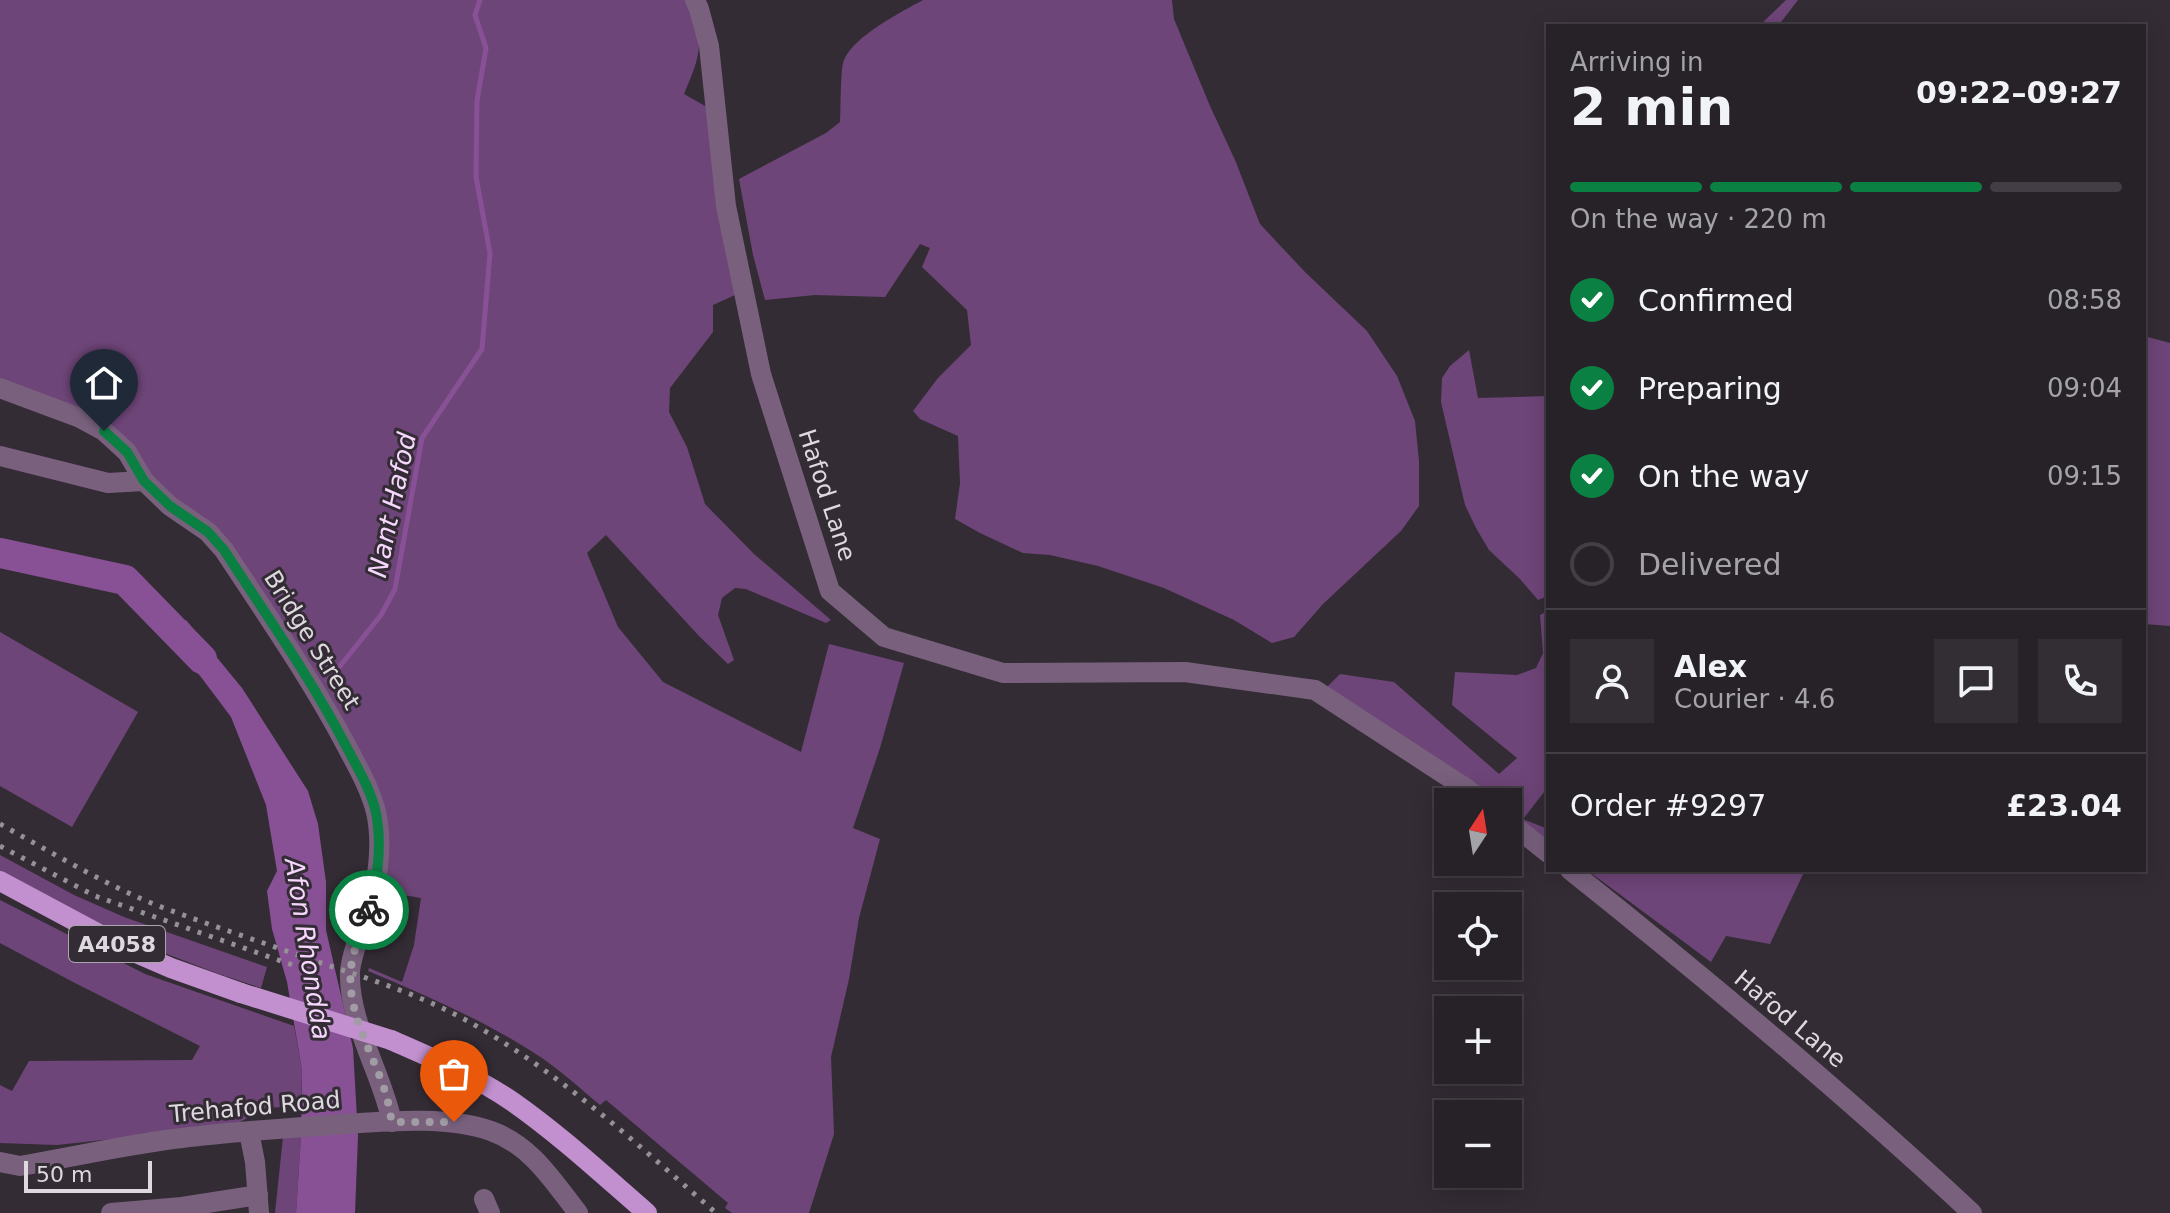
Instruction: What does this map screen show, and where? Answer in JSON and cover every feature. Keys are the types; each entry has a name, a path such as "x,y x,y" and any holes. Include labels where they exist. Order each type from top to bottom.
{"main road":[{"name":"A4058","path":"0,881 127,949 171,968 391,1040 473,1078 512,1102 569,1146 647,1213"}],"street":[{"name":"Hafod Lane","path":"695,0 709,46 726,206 761,374 830,591 884,637 1003,673 1185,672 1315,690 1466,788"},
{"name":"Bridge Street","path":"0,388 80,418 104,431 127,452 144,481 170,506 208,532 224,550 310,681 367,787 376,812 379,836 376,876 353,955 351,990 363,1040 387,1096 392,1122"},
{"path":"0,456 108,483 144,481"},
{"path":"1522,832 1546,851"},
{"name":"Hafod Lane","path":"1572,872 1886,1134 1972,1213"},
{"name":"Trehafod Road","path":"0,1162 20,1166 181,1138 279,1128 454,1122 491,1131 517,1144 538,1161 578,1213"},
{"path":"111,1213 259,1204 249,1132"}],"shaded area":[{"path":"0,0 691,0 699,48 684,94 712,110 735,295 713,305 713,332 670,388 669,412 687,447 705,504 754,554 831,620 826,623 746,589 735,588 722,598 718,615 734,660 728,664 606,535 587,553 618,627 663,682 801,752 829,644 904,663 853,828 880,839 859,918 831,1057 834,1134 809,1213 732,1213 725,1208 728,1203 606,1100 600,1105 549,1063 479,1021 368,971 369,968 402,982 414,945 421,898 385,892 384,831 283,633 154,482 129,446 0,381"},
{"path":"923,0 1172,0 1174,19 1260,224 1367,331 1397,376 1415,421 1419,506 1401,531 1323,604 1294,637 1272,643 1234,620 1164,588 1098,566 1050,555 1023,553 955,519 960,483 958,436 920,419 913,411 938,378 971,345 967,310 922,267 930,248 920,244 885,297 815,295 765,300 739,179 826,133 840,122 841,80 844,60 849,51 879,26"},
{"path":"1786,0 1798,0 1780,24 1761,24"},
{"path":"2146,337 2170,343 2170,626 2146,624"},
{"path":"1469,350 1478,398 1546,396 1546,597 1538,600 1489,550 1465,505 1441,402 1442,378 1450,366"},
{"path":"1546,612 1546,790 1523,819 1546,828 1546,840 1522,823 1522,788 1470,788 1324,690 1340,674 1394,682 1499,774 1517,758 1452,705 1455,672 1517,675 1536,668 1543,653 1540,615"},
{"path":"0,632 138,712 72,827 0,786"},
{"path":"0,855 74,895 124,917 267,967 261,988 136,942 82,916 0,871"},
{"path":"1590,872 1804,872 1770,944 1726,936 1711,962"},
{"path":"0,900 145,974 294,1026 302,1070 301,1106 265,1108 233,1126 57,1145 0,1143 0,1085 12,1091 29,1061 192,1060 200,1046 0,943"},
{"path":"283,1137 301,1137 296,1213 275,1213"}],"water":[{"path":"186,620 242,688 308,791 318,824 326,882 326,930 353,1048 358,1136 355,1213 296,1213 302,1070 287,982 272,929 267,891 277,871 266,805 231,717 166,638"}],"waterway":[{"name":"Nant Hafod","path":"328,681 381,615 395,589 422,438 482,349 490,253 476,177 477,101 486,48 475,15 480,0"},
{"name":"Afon Rhondda","path":"0,553 125,580 202,659"}],"railway":[{"path":"0,824 96,877 156,905 396,988 462,1018 497,1038 563,1084 716,1213"},
{"path":"0,846 95,896 307,970"}],"way so far":[{"path":"369,910 353,955 351,990 363,1040 387,1096 392,1122 454,1122"}],"route":[{"path":"104,431 127,452 144,481 170,506 208,532 224,550 337,728 376,812 379,836 369,910"}]}
